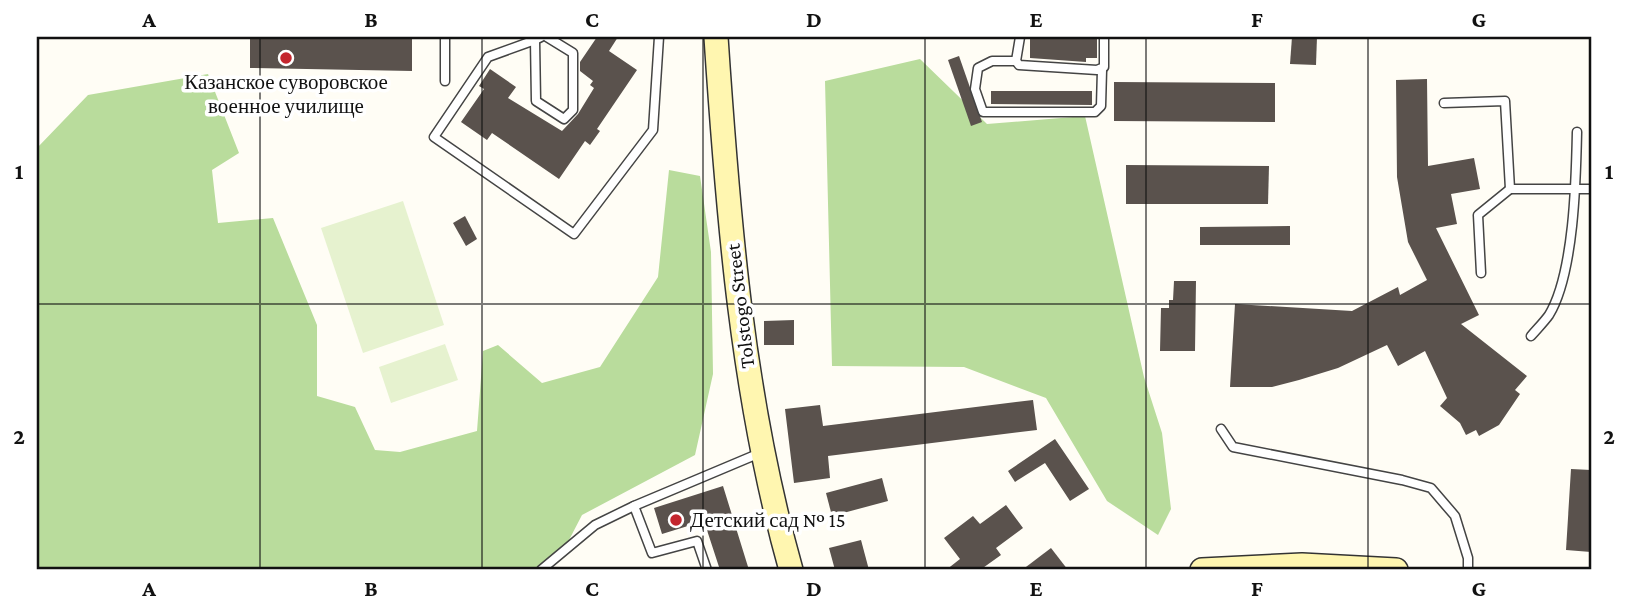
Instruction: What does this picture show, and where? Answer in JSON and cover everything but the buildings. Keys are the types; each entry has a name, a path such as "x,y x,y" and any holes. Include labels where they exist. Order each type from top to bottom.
{"street":[{"name":"Tolstogo Street","path":"716,37 726,188 746,367 791,570"},
{"path":"1202,570 1301,565 1396,570"}],"lane":[{"path":"445,37 445,81"},
{"path":"547,37 573,53 573,110 564,119 536,101 537,38 488,57 434,137 574,234 653,130 659,37"},
{"path":"1016,61 1020,37"},
{"path":"1102,70 1033,68 1019,65 1016,61 992,61 978,68 975,89 983,112 1095,112 1101,106 1104,37"},
{"path":"1444,103 1505,101 1510,189"},
{"path":"1531,336 1549,314 1561,284 1576,189 1577,132"},
{"path":"1481,272 1478,215 1510,189 1591,189"},
{"path":"1221,429 1233,446 1431,488 1455,516 1468,558 1468,570"},
{"path":"541,570 596,525 634,506 763,452"},
{"path":"634,506 652,553 697,541 707,570"}],"green space":[{"path":"920,59 987,124 1085,116 1144,377 1162,433 1171,509 1158,535 1107,501 1046,398 964,367 832,366 825,81"},
{"path":"208,74 239,153 212,170 218,223 273,218 317,325 317,396 355,407 375,450 400,452 477,431 483,351 498,345 542,383 600,367 658,277 669,170 700,176 711,252 713,374 695,455 582,515 568,542 535,570 37,570 37,148 88,95"},
{"path":"403,201 444,325 363,353 321,228"},
{"path":"445,344 458,380 391,403 379,367"}],"place":[{"name":"Казанское суворовское военное училище","path":"286,58"},
{"name":"Детский сад № 15","path":"676,520"}]}
